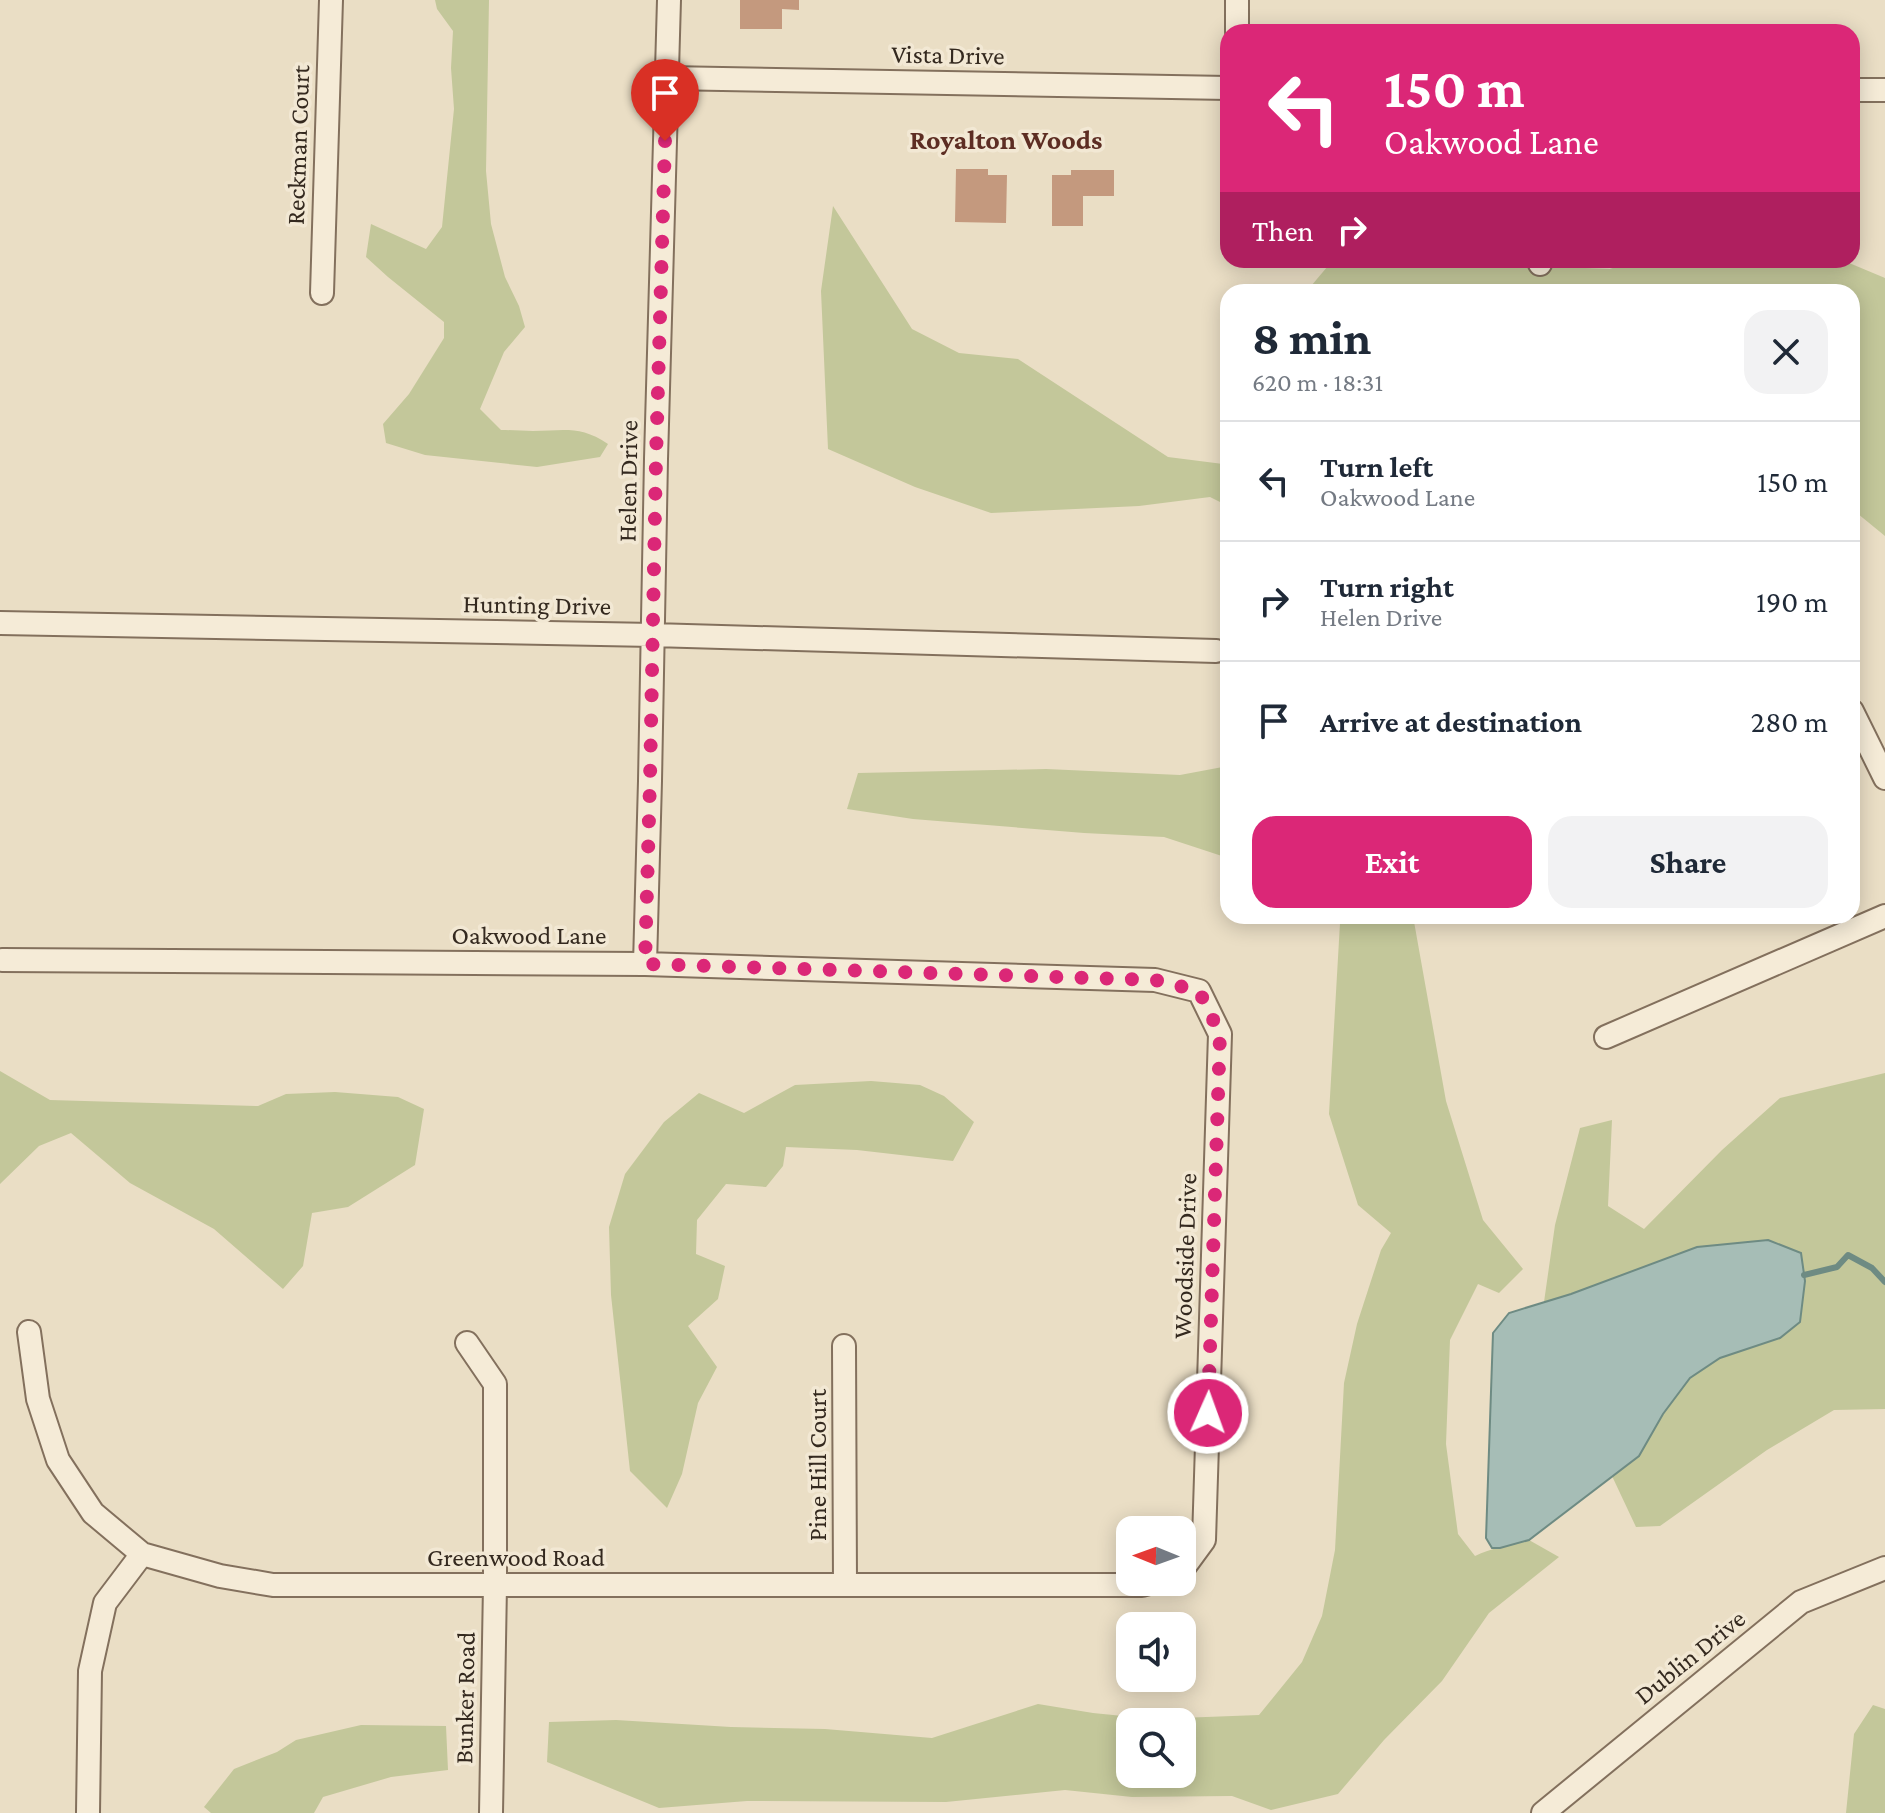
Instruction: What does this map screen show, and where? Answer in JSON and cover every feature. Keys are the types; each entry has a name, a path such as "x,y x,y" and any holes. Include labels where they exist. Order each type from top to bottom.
{"street":[{"name":"Reckman Court","path":"322,293 331,0"},
{"name":"Helen Drive","path":"645,964 669,0"},
{"path":"1237,0 1237,24"},
{"name":"Vista Drive","path":"667,78 1220,88"},
{"path":"1860,90 1885,90"},
{"name":"Hunting Drive","path":"0,623 653,635 1216,651"},
{"path":"1860,727 1885,778"},
{"path":"1606,1037 1885,916"},
{"name":"Oakwood Lane","path":"2,960 645,964 1155,980 1199,991"},
{"name":"Woodside Drive","path":"1196,1551 1204,1540 1220,1034 1199,991"},
{"name":"Greenwood Road","path":"29,1332 38,1399 58,1460 93,1513 142,1554 220,1576 273,1585 1116,1585"},
{"name":"Bunker Road","path":"467,1343 495,1384 491,1813"},
{"name":"Pine Hill Court","path":"844,1346 845,1584"},
{"path":"88,1813 90,1671 105,1603 142,1554"},
{"name":"Dublin Drive","path":"1543,1813 1801,1602 1885,1568"}],"green space":[{"path":"435,0 489,0 486,171 491,224 505,277 525,327 504,352 480,409 501,430 571,430 589,434 608,444 600,457 537,467 425,455 386,443 383,424 409,394 444,338 444,322 366,257 371,224 426,249 442,227 454,109 451,68 453,31 437,9"},
{"path":"833,206 912,329 959,353 1018,359 1168,457 1220,464 1220,502 1210,497 1139,506 991,513 915,487 828,449 821,291"},
{"path":"1326,268 1860,268 1885,278 1885,536 1860,516 1860,284 1313,284"},
{"path":"1220,768 1220,855 1164,837 913,819 847,809 858,773 1046,769 1180,775"},
{"path":"1340,924 1414,924 1446,1101 1483,1220 1523,1269 1499,1293 1478,1284 1450,1340 1446,1444 1458,1534 1475,1556 1529,1540 1559,1557 1489,1613 1442,1681 1384,1740 1338,1794 1271,1810 1232,1796 1132,1797 1065,1790 946,1802 747,1801 659,1808 547,1762 549,1722 616,1720 825,1729 932,1738 1038,1704 1116,1715 1116,1788 1196,1788 1196,1717 1259,1715 1302,1662 1322,1616 1335,1550 1344,1383 1357,1324 1381,1250 1391,1233 1358,1205 1329,1114"},
{"path":"0,1071 50,1100 258,1106 286,1094 335,1092 398,1097 424,1109 415,1165 348,1207 312,1213 303,1266 283,1289 214,1229 130,1183 71,1133 39,1146 0,1184"},
{"path":"1885,1073 1885,1409 1834,1410 1767,1450 1660,1526 1636,1527 1612,1476 1639,1456 1663,1414 1690,1378 1720,1358 1772,1341 1805,1281 1801,1254 1571,1294 1544,1302 1555,1225 1580,1128 1612,1120 1608,1206 1644,1229 1722,1150 1780,1098"},
{"path":"871,1081 920,1085 944,1096 974,1122 953,1161 857,1150 786,1147 783,1166 766,1187 726,1184 697,1220 696,1254 725,1266 718,1299 688,1326 717,1367 698,1403 682,1474 667,1508 630,1471 611,1295 609,1227 625,1174 664,1122 699,1093 744,1113 795,1085"},
{"path":"1873,1705 1885,1709 1885,1813 1846,1813 1854,1734"},
{"path":"361,1725 446,1726 448,1770 391,1777 323,1797 314,1813 211,1813 204,1807 234,1769 277,1752 296,1740"}],"water":[{"path":"1768,1240 1801,1253 1805,1281 1800,1322 1780,1338 1720,1358 1690,1378 1663,1414 1639,1456 1529,1540 1492,1548 1486,1538 1493,1333 1509,1313 1571,1294 1697,1247"}],"building":[{"path":"740,0 799,0 799,10 782,9 782,29 740,29"},
{"path":"956,169 988,169 988,175 1007,175 1006,223 955,222"},
{"path":"1071,170 1114,170 1114,196 1083,196 1083,226 1052,226 1052,175 1071,175"}],"waterway":[{"path":"1804,1275 1837,1267 1848,1255 1872,1268 1885,1282"}],"district":[{"name":"Royalton Woods","path":"1006,139"}],"route":[{"path":"665,141 645,964 1155,980 1199,991 1220,1034 1208,1413"}]}
